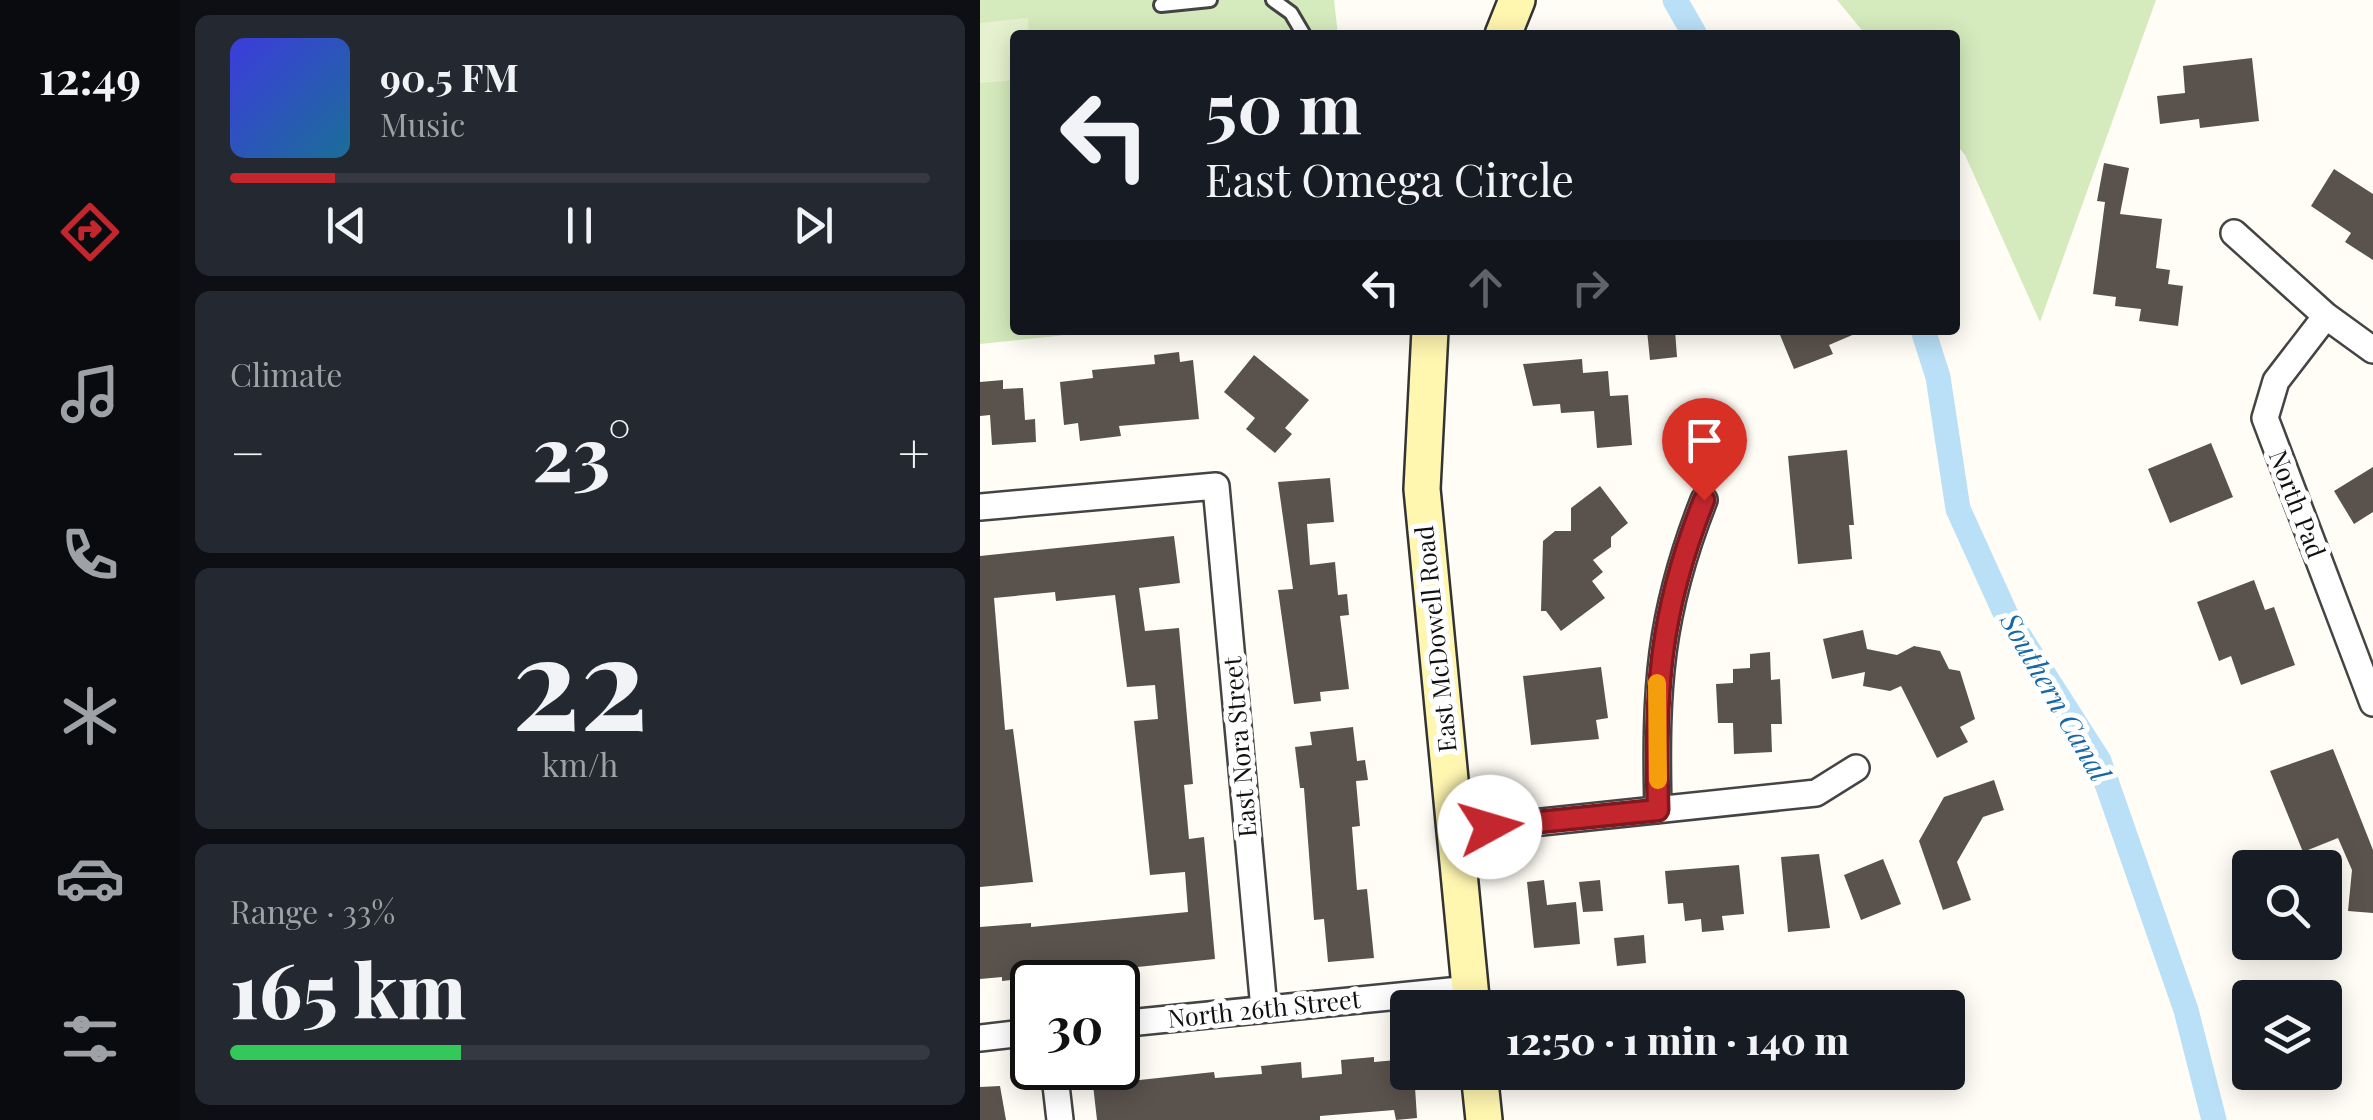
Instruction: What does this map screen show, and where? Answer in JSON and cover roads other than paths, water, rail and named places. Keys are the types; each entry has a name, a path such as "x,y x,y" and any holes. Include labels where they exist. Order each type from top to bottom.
{"main road":[{"path":"1505,30 1517,0"},
{"name":"East McDowell Road","path":"1430,335 1422,489 1470,990"},
{"path":"1481,1090 1484,1120"}],"street":[{"path":"2234,233 2326,316 2373,350"},
{"name":"North Pad","path":"2326,316 2276,381 2265,418 2373,703"},
{"name":"East Nora Street","path":"980,507 1216,486 1264,1009"},
{"path":"1658,810 1656,700 1664,628 1677,568 1704,500"},
{"path":"1456,831 1816,793 1856,768"},
{"name":"North 26th Street","path":"1140,1022 1264,1009 1390,1002"},
{"path":"980,1038 1010,1035"},
{"path":"1057,1090 1060,1120"}],"lane":[{"path":"1162,4 1210,0"},
{"path":"1273,0 1292,13 1301,30"}],"waterway":[{"name":"Southern Canal","path":"1675,0 1692,30"},
{"name":"Southern Canal","path":"1925,335 1938,377 1958,509 2007,617 2099,761 2186,1010 2214,1120"}]}
